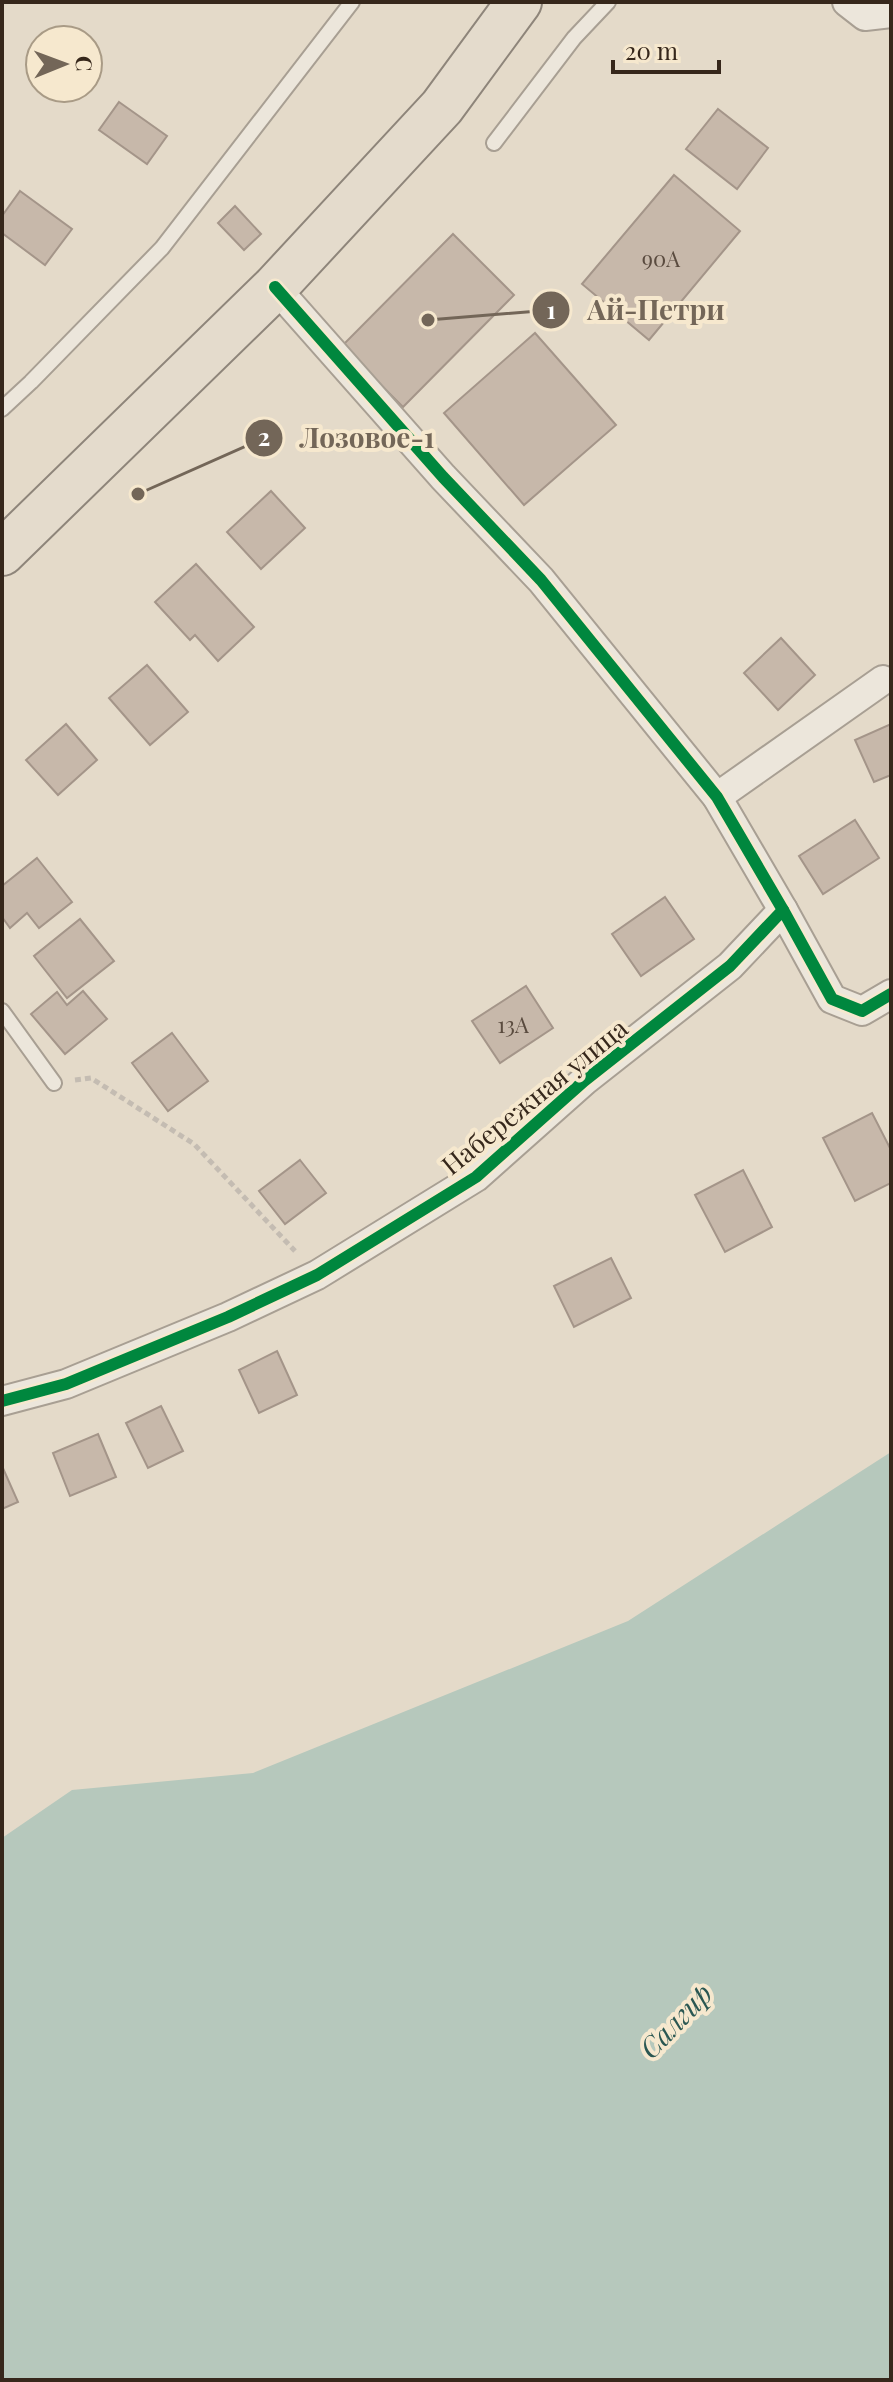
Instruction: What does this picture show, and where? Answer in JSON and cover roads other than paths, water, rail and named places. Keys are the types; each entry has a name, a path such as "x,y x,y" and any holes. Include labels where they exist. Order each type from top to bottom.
{"main road":[{"path":"2,553 275,287 442,107 519,2"}],"street":[{"path":"847,2 865,16 891,13"},
{"path":"275,287 443,477 541,580 717,797 832,999 862,1011 891,994"},
{"path":"717,797 883,680"},
{"name":"Набережная улица","path":"2,1401 66,1384 228,1317 317,1275 476,1177 584,1081 730,966 783,910"}],"lane":[{"path":"2,409 162,248 352,2"},
{"path":"494,143 574,38 608,2"},
{"path":"2,1011 54,1083"}],"water":[{"name":"Салгир","path":"891,1452 891,2380 2,2380 2,1838 72,1790 253,1773 628,1621"}],"place":[{"name":"Ай-Петри","path":"428,320"},
{"name":"Лозовое-1","path":"138,494"}]}
